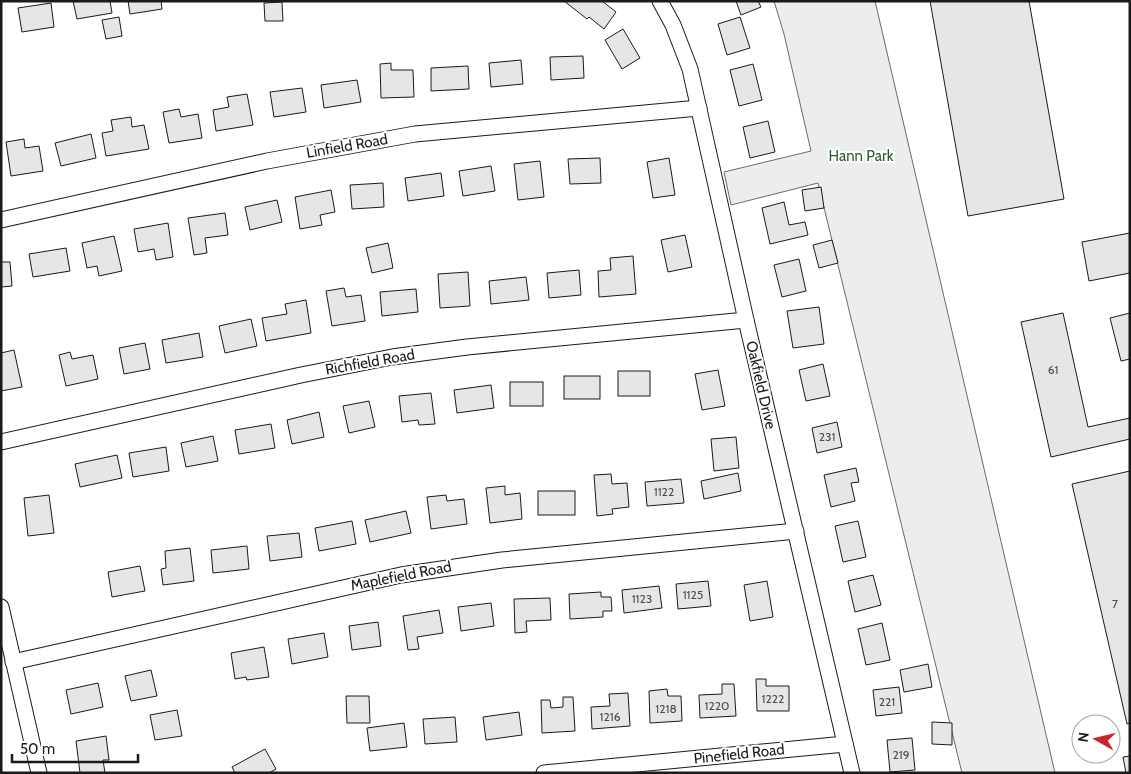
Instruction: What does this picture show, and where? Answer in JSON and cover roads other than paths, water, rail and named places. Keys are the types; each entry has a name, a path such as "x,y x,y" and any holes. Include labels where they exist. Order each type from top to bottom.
{"street":[{"name":"Oakfield Drive","path":"660,1 673,25 690,69 746,320 852,773"},
{"name":"Linfield Road","path":"1,220 267,161 405,136 468,128 699,108"},
{"name":"Richfield Road","path":"1,442 301,375 392,357 467,347 746,320"},
{"name":"Maplefield Road","path":"13,662 401,574 502,560 796,531"},
{"path":"1,607 39,773"},
{"name":"Pinefield Road","path":"544,773 845,744"}],"park label":[{"name":"Hann Park","path":"861,156"}]}
